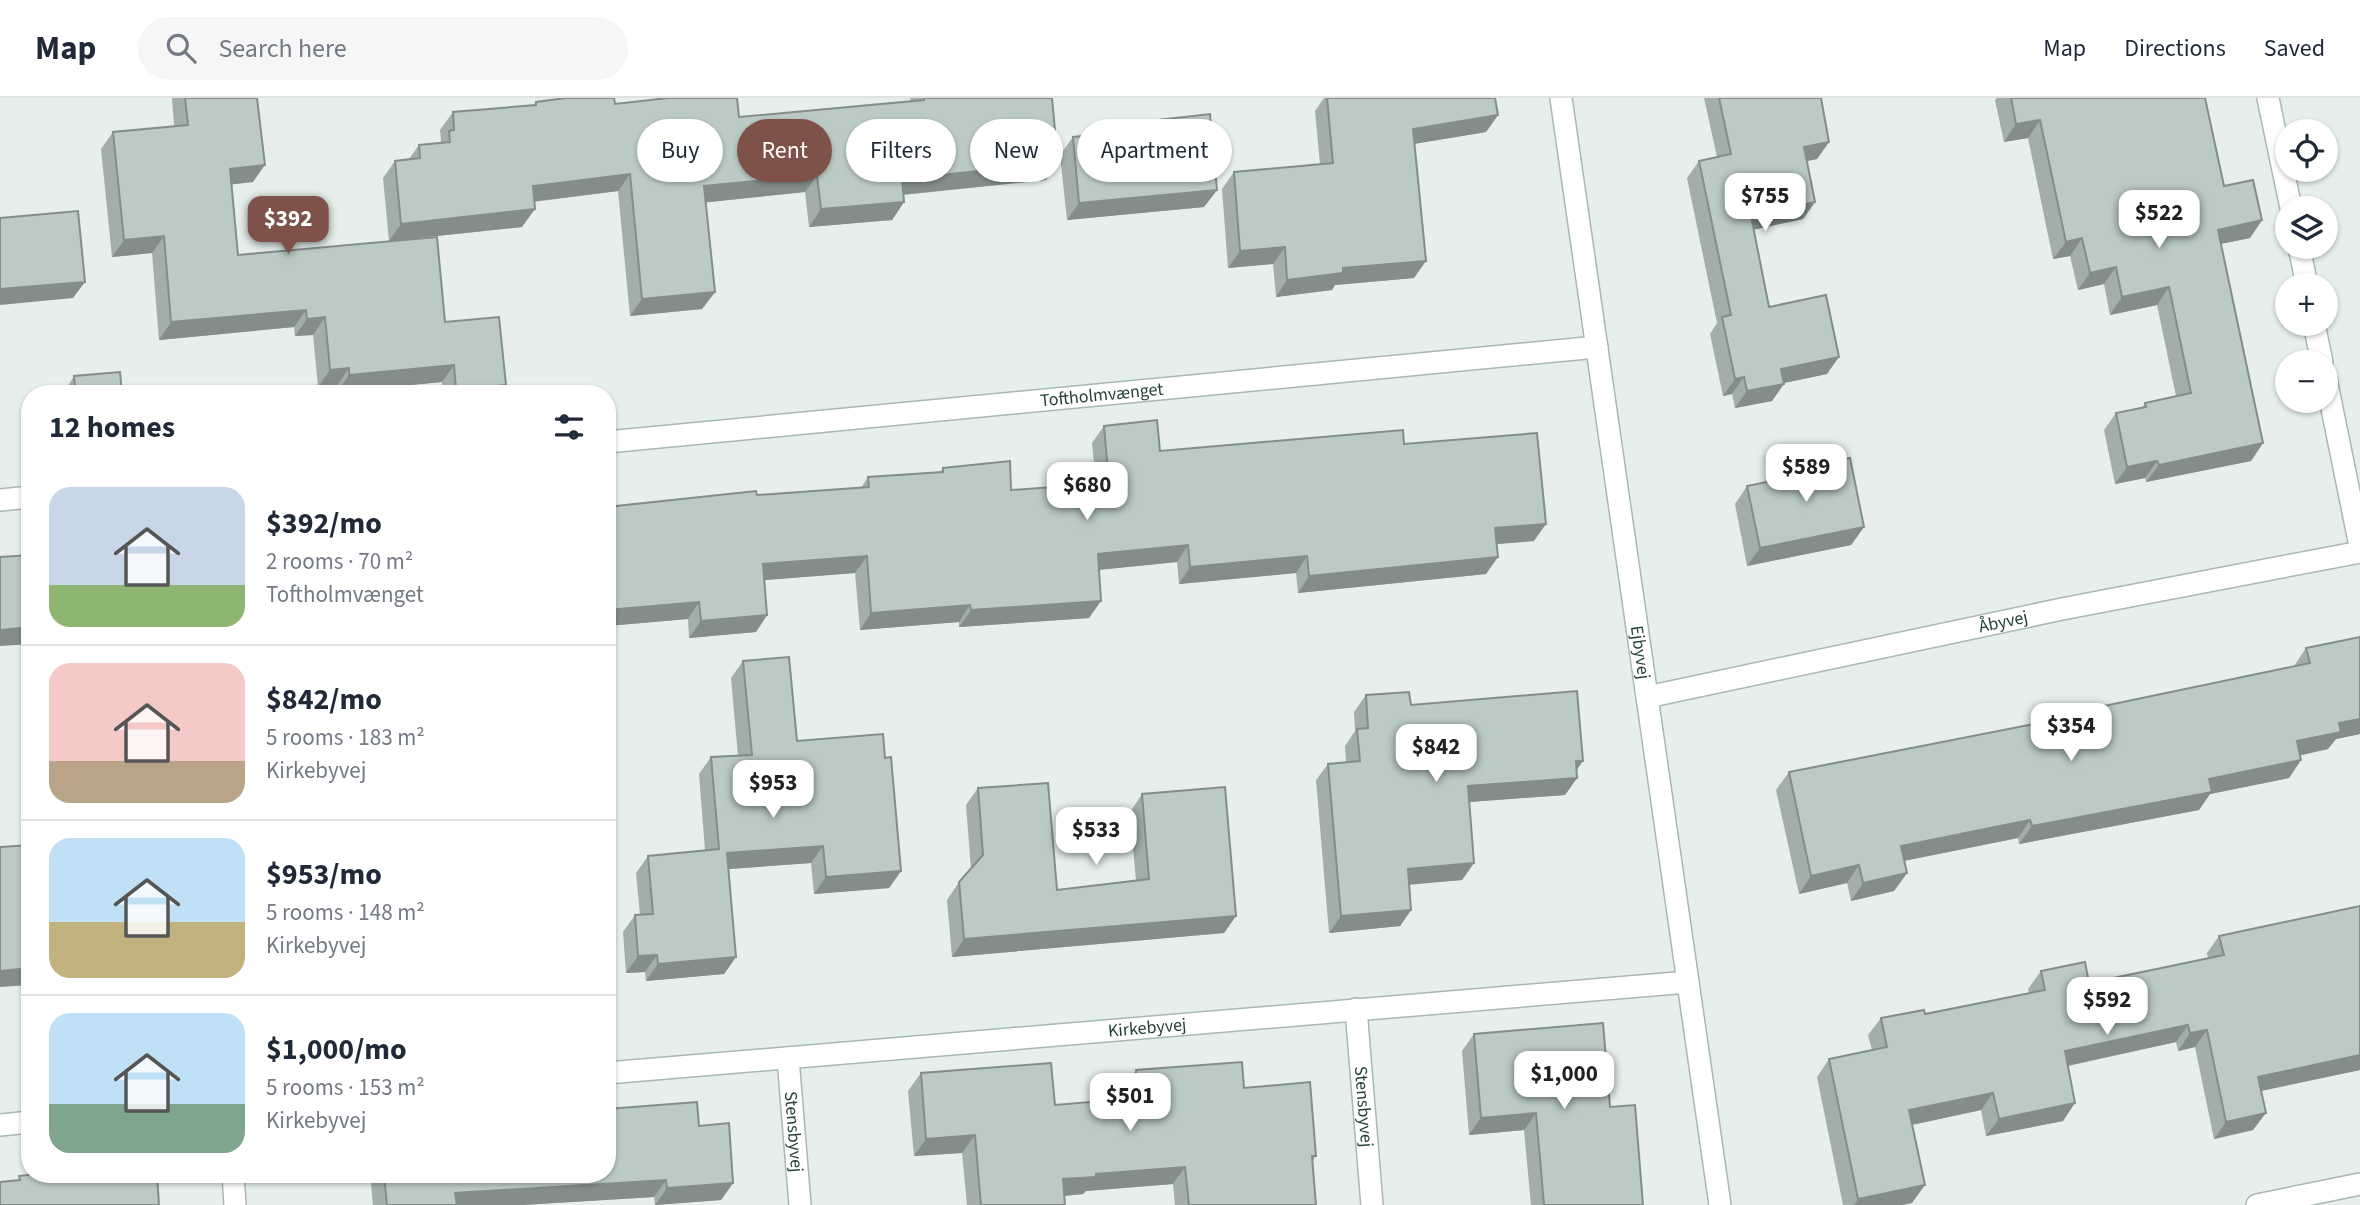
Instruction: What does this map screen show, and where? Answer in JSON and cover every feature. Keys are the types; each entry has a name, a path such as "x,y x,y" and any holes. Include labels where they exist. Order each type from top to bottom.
{"street":[{"name":"Ejbyvej","path":"1560,98 1720,1205"},
{"path":"2268,98 2288,196"},
{"name":"Toftholmvænget","path":"616,441 1597,348"},
{"path":"2333,413 2360,546"},
{"path":"0,500 21,498"},
{"name":"Åbyvej","path":"1647,697 2062,609 2360,552"},
{"name":"Kirkebyvej","path":"616,1072 1688,982"},
{"name":"Stensbyvej","path":"1356,1009 1372,1205"},
{"name":"Stensbyvej","path":"788,1058 800,1205"},
{"path":"0,1125 21,1123"},
{"path":"234,1183 235,1205"},
{"path":"2257,1205 2360,1184"}],"building":[{"path":"185,98 257,98 265,165 230,169 238,255 437,237 445,322 499,317 506,385 456,385 454,365 349,375 349,368 330,370 325,317 307,319 306,310 171,322 164,236 124,240 113,132 188,125"},
{"path":"566,98 614,98 615,104 668,98 737,98 739,117 924,98 1052,98 1054,119 970,119 970,172 956,173 956,119 846,119 846,182 902,182 904,202 821,209 818,182 832,182 832,119 737,119 737,182 745,182 704,186 715,292 642,299 630,174 533,186 535,209 401,224 395,161 420,158 419,145 450,142 449,131 454,130 453,112 536,105 536,102"},
{"path":"1327,98 1495,98 1498,115 1413,129 1426,261 1343,268 1343,273 1287,280 1285,247 1240,251 1234,172 1333,163"},
{"path":"1719,98 1821,98 1829,142 1804,147 1815,202 1751,216 1769,307 1826,295 1839,357 1781,369 1784,384 1747,391 1744,377 1735,379 1722,317 1731,315 1699,161 1731,154"},
{"path":"2011,98 2205,98 2224,186 2253,180 2262,220 2218,230 2263,443 2159,465 2157,461 2127,467 2116,413 2146,407 2145,403 2191,393 2169,287 2122,297 2116,267 2090,273 2082,238 2066,242 2040,120 2016,124"},
{"path":"1210,114 1210,119 1167,119"},
{"path":"1073,137 1077,137 1077,181"},
{"path":"1077,182 1216,182 1217,190 1079,203"},
{"path":"78,211 85,282 0,289 0,218"},
{"path":"120,372 121,385 75,385 74,376"},
{"path":"1157,420 1160,451 1403,430 1404,444 1537,433 1546,524 1495,528 1498,557 1309,576 1307,556 1190,567 1188,545 1098,554 1101,601 971,610 970,605 871,613 867,556 763,564 767,615 701,621 699,602 616,609 616,506 756,491 757,495 869,487 868,477 943,472 943,468 1010,461 1011,490 1109,483 1104,426"},
{"path":"1850,458 1864,527 1760,548 1747,486 1777,480 1775,473"},
{"path":"21,556 21,628 0,630 0,557"},
{"path":"2360,637 2360,719 2339,723 2341,732 2297,741 2301,760 2209,779 2212,792 2032,826 2030,820 1901,846 1907,873 1863,883 1859,865 1811,876 1789,772 2100,711 2099,707 2310,663 2306,648"},
{"path":"789,657 797,741 883,734 885,758 891,757 901,871 826,877 823,846 727,853 736,957 658,964 657,955 638,956 635,915 653,914 648,856 719,849 711,757 752,755 743,661"},
{"path":"1577,691 1583,761 1576,761 1577,778 1468,786 1474,863 1408,869 1411,910 1341,916 1328,764 1360,761 1357,729 1368,728 1366,695 1409,692 1411,705"},
{"path":"1048,783 1057,890 1149,879 1142,794 1225,787 1236,916 964,939 959,882 983,855 978,788"},
{"path":"21,846 21,969 0,971 0,847"},
{"path":"2360,906 2360,1055 2258,1077 2266,1113 2226,1122 2207,1030 2190,1033 2188,1025 2065,1051 2075,1103 1999,1119 1993,1093 1909,1110 1925,1185 1858,1199 1829,1059 1887,1047 1881,1018 1924,1010 1925,1014 2045,990 2041,971 2085,962 2089,983 2224,955 2219,936"},
{"path":"1603,1023 1610,1107 1635,1105 1643,1205 1544,1205 1536,1113 1481,1118 1474,1034"},
{"path":"1242,1062 1244,1088 1310,1082 1316,1156 1312,1156 1316,1205 1189,1205 1185,1167 1063,1179 1065,1205 981,1205 975,1135 926,1139 921,1073 1051,1063 1055,1105 1138,1098 1136,1070"},
{"path":"697,1102 699,1126 729,1123 733,1183 667,1188 666,1180 455,1193 457,1205 387,1205 385,1183 616,1183 616,1108"},
{"path":"19,1176 21,1183 158,1183 159,1205 0,1205 0,1182 20,1180"}]}
